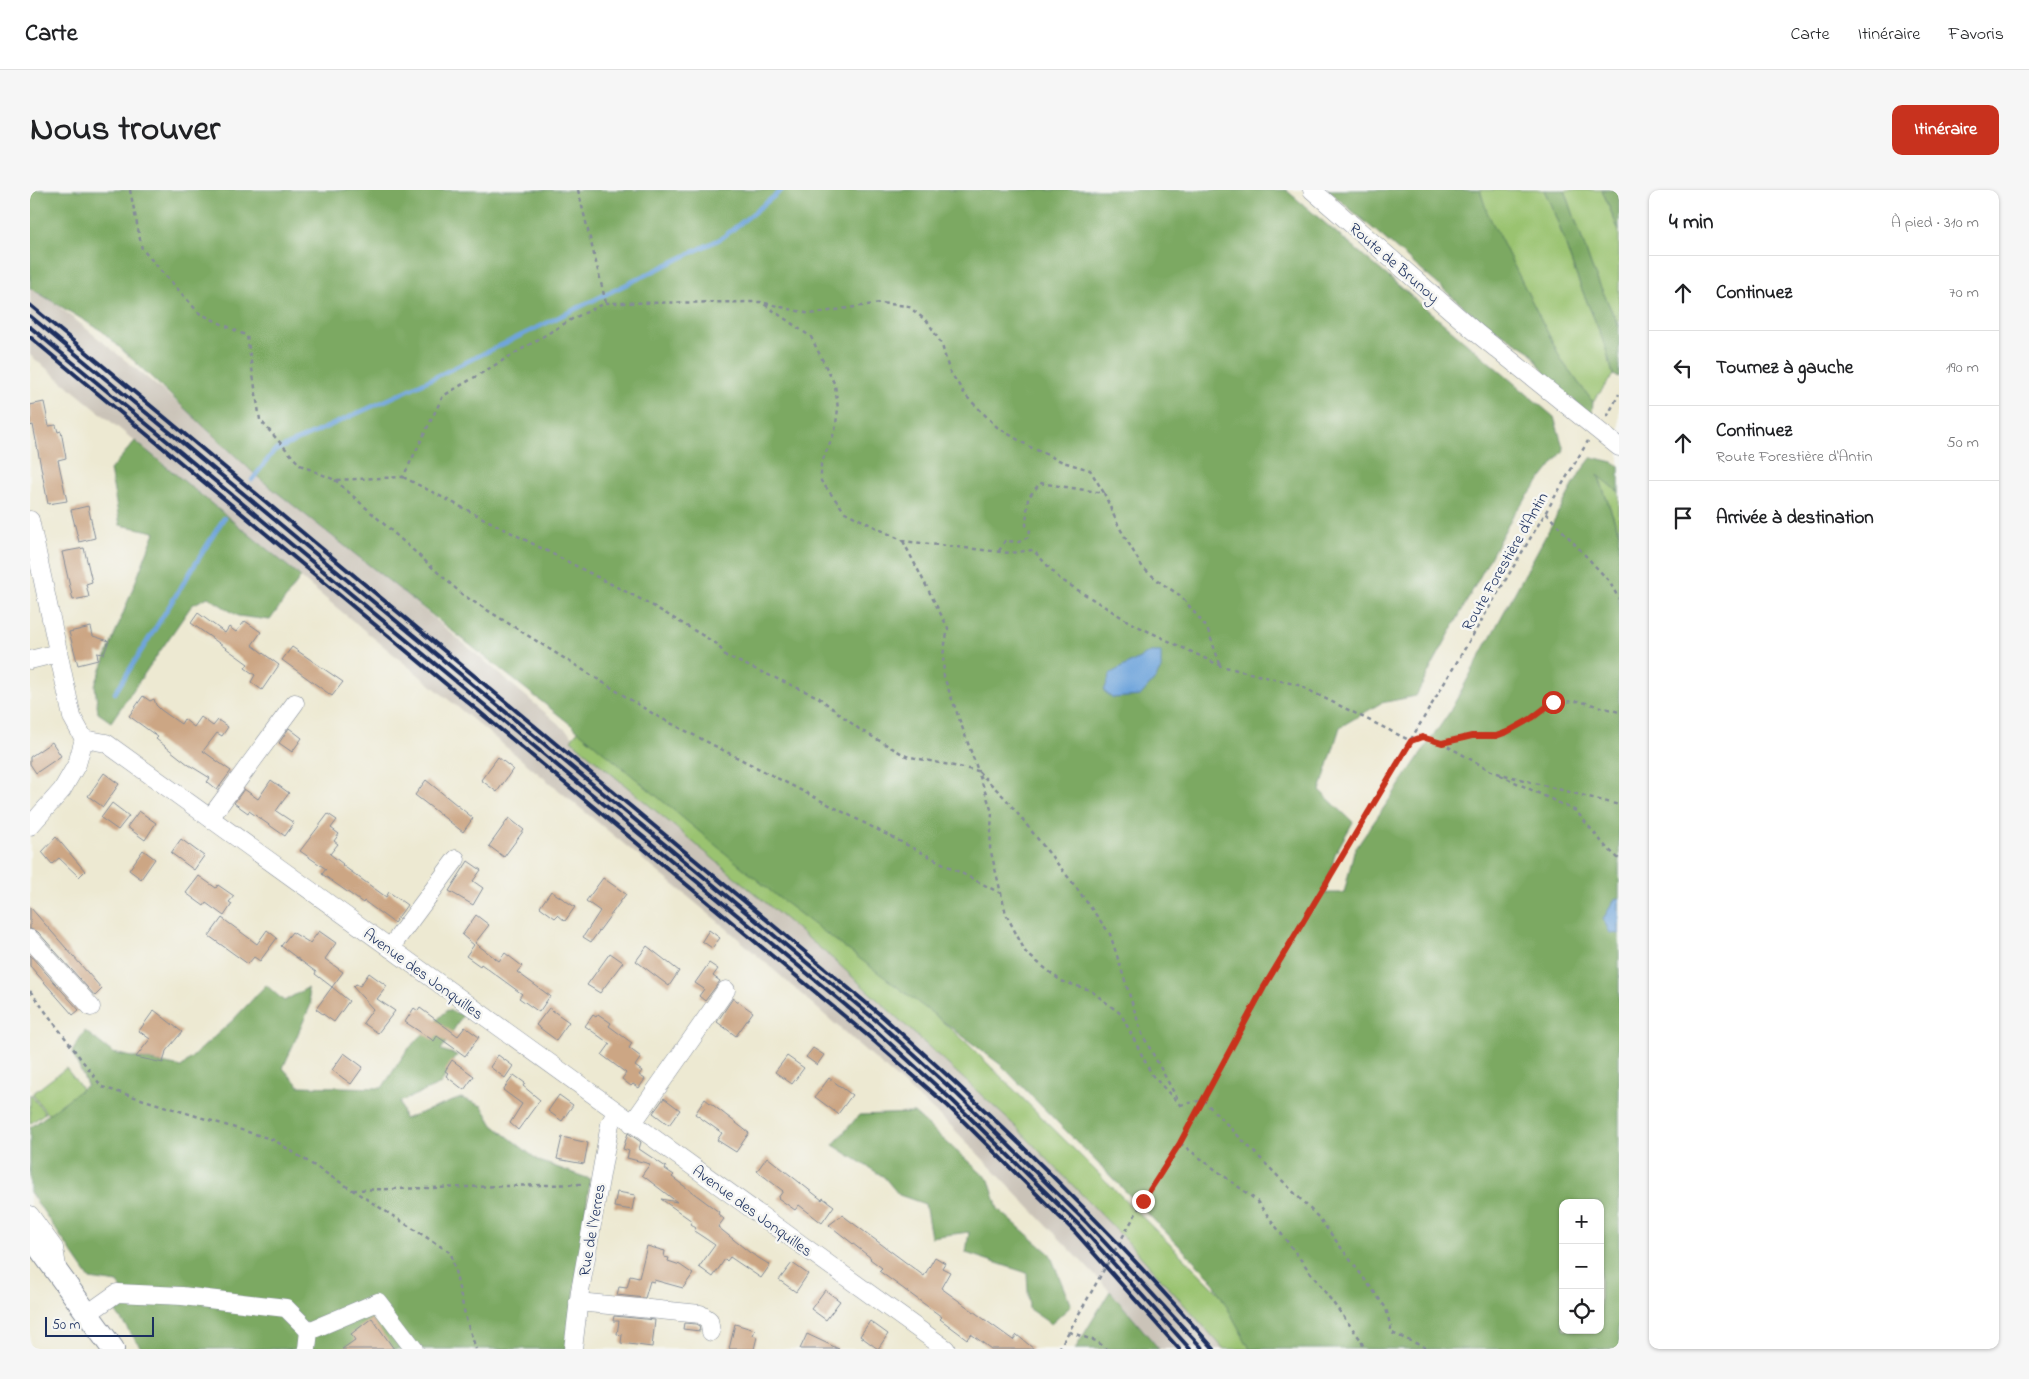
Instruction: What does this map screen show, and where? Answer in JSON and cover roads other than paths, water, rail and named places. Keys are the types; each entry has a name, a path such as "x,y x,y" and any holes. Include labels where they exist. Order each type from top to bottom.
{"main road":[{"path":"30,1235 112,1349"}],"street":[{"name":"Route de Brunoy","path":"1312,190 1478,334 1602,423 1619,447"},
{"path":"30,520 72,717 84,739 77,764 62,790 30,826"},
{"path":"30,660 58,653"},
{"path":"210,818 295,703"},
{"name":"Avenue des Jonquilles","path":"84,739 106,743 946,1349"},
{"path":"390,948 456,859"},
{"path":"30,938 90,1007"},
{"path":"632,1124 726,990"},
{"name":"Rue de l'Yerres","path":"572,1349 578,1302 610,1124 616,1112"},
{"path":"30,1215 54,1248 58,1274"},
{"path":"88,1316 93,1310 117,1293 182,1296 286,1308 309,1331"},
{"path":"309,1331 378,1302 414,1349"},
{"path":"578,1302 700,1314 709,1320 711,1332"},
{"path":"307,1349 309,1331"}],"water":[{"path":"1151,652 1161,652 1161,669 1140,696 1112,698 1104,691 1111,673"},
{"path":"1619,898 1619,934 1610,933 1603,919 1615,899"}],"waterway":[{"path":"252,480 274,451 400,394 722,238 782,190"},
{"path":"115,693 224,518"}],"railway":[{"path":"30,305 883,1017 970,1096 1054,1178 1136,1262 1214,1349"},
{"path":"30,316 878,1022 958,1095 1086,1222 1203,1349"},
{"path":"30,327 873,1028 953,1101 1081,1227 1190,1349"},
{"path":"30,337 867,1035 948,1106 1075,1232 1179,1349"}]}
